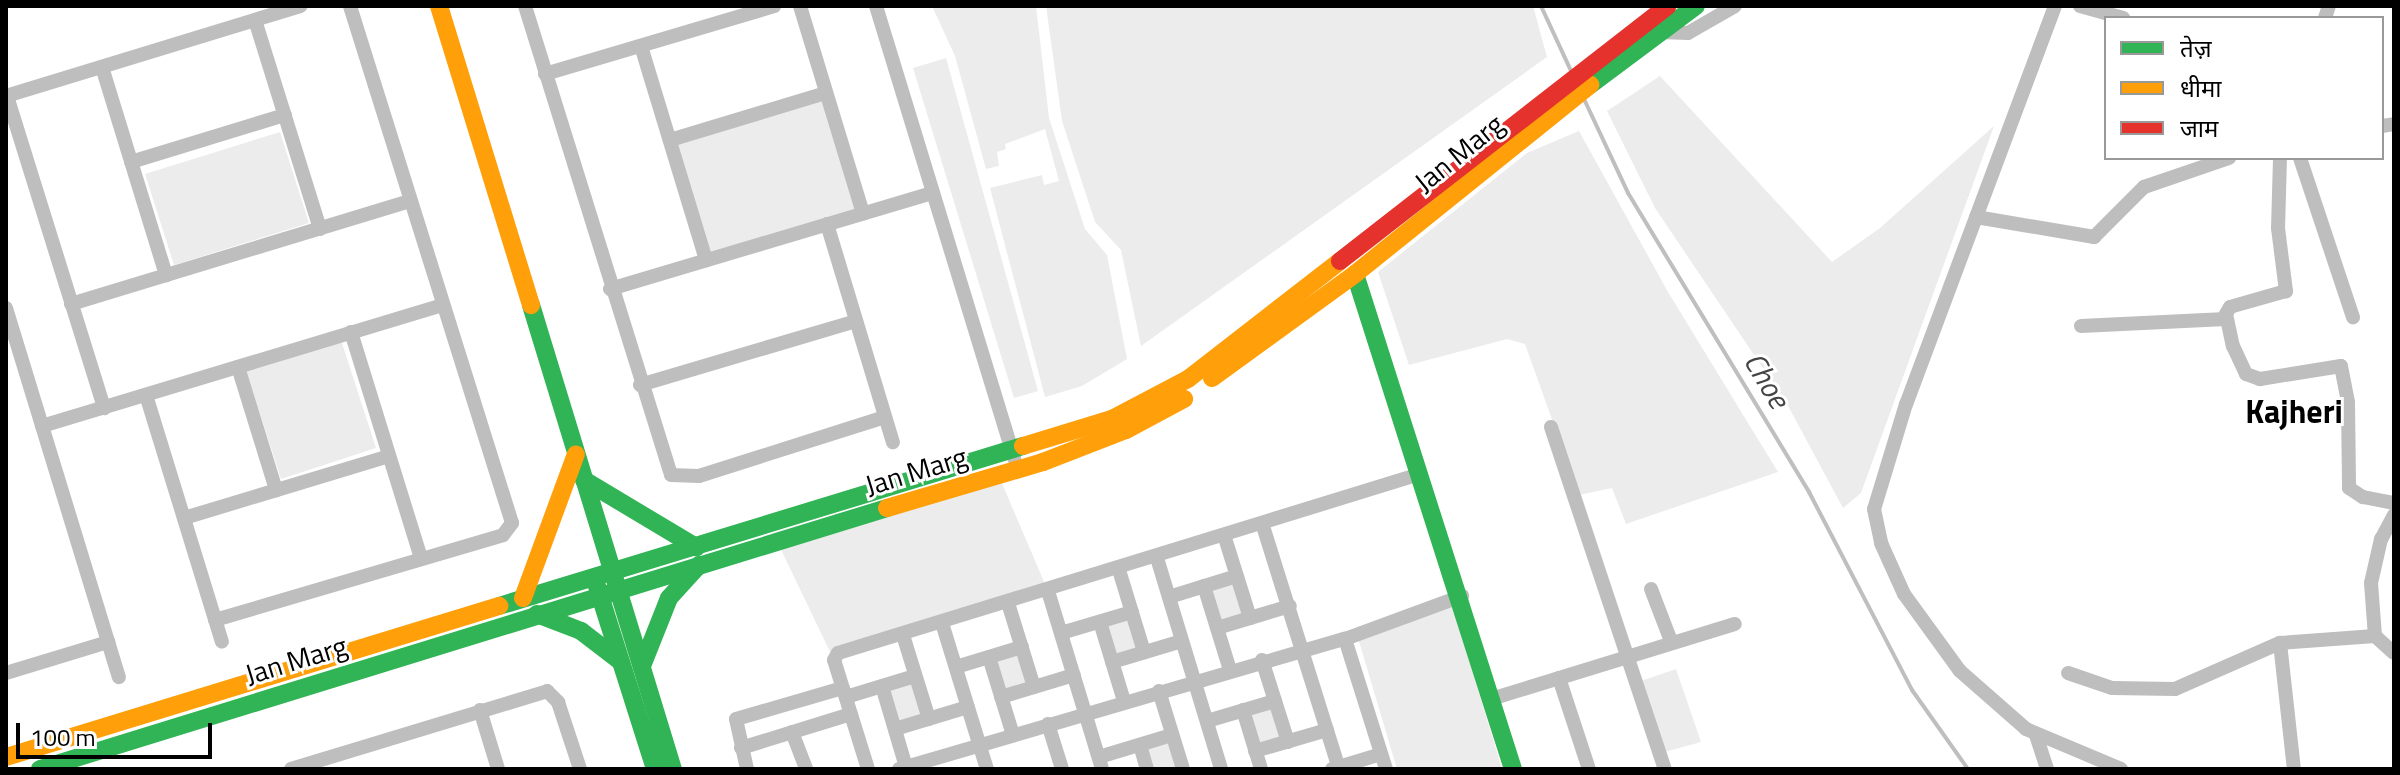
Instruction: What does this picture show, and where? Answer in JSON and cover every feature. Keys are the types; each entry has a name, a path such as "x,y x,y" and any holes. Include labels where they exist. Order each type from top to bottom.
{"main road":[{"path":"439,6 673,769"},
{"name":"Jan Marg","path":"1612,58 1633,31 1667,6"},
{"name":"Jan Marg","path":"1014,461 1037,444 1076,441 1188,379 1612,58 1660,32 1696,6"},
{"name":"Jan Marg","path":"40,769 537,614 596,585 1153,418 1188,397 1355,274 1545,108"},
{"path":"1355,274 1462,596 1513,769"},
{"path":"523,598 576,454"},
{"path":"584,480 698,555 669,598 641,667"},
{"path":"601,540 596,585 655,769"},
{"path":"6,757 523,598 596,585"},
{"path":"537,614 581,631 621,662"}],"street":[{"path":"104,408 6,96 301,6"},
{"path":"215,620 503,535 512,523 350,6"},
{"path":"525,6 665,465 683,479 885,417"},
{"path":"545,74 774,6"},
{"path":"800,6 863,214"},
{"path":"876,6 1014,461"},
{"path":"1633,31 1644,6"},
{"path":"1660,32 1688,33 1735,6"},
{"path":"2055,6 1899,424 1874,509 1881,543 1923,625 1980,691 2036,735 2121,769"},
{"path":"2080,6 2116,16"},
{"path":"255,20 320,229"},
{"path":"641,46 706,260"},
{"path":"102,67 166,275"},
{"path":"670,140 826,93"},
{"path":"131,162 285,115"},
{"path":"1976,217 2094,237 2144,187 2223,160"},
{"path":"2280,160 2278,228 2286,291 2230,307 2226,319 2246,374 2253,377 2341,366 2348,402 2349,488 2363,497 2394,503"},
{"path":"2301,160 2353,317"},
{"path":"610,289 933,193"},
{"path":"71,304 411,201"},
{"path":"827,224 893,442"},
{"path":"42,426 443,305"},
{"path":"6,308 11,342 42,426 119,677"},
{"path":"2081,326 2226,319"},
{"path":"640,385 856,321"},
{"path":"351,332 421,558"},
{"path":"238,367 276,490"},
{"path":"146,395 222,642"},
{"path":"1551,427 1665,769"},
{"path":"184,518 389,456"},
{"path":"868,769 836,654 1225,538 1262,523 1420,474"},
{"path":"2394,515 2381,539 2371,583 2375,636 2394,653"},
{"path":"1262,523 1290,606 1337,768 1384,762 1345,639"},
{"path":"1225,538 1250,618"},
{"path":"1157,558 1207,721 1216,768"},
{"path":"1119,570 1144,652"},
{"path":"1169,597 1237,576"},
{"path":"1204,586 1230,670"},
{"path":"1651,589 1671,641"},
{"path":"1048,591 1101,763 1140,745 1172,735"},
{"path":"882,686 903,768 942,763 979,745 1262,660 1345,639 1462,596"},
{"path":"1008,603 1034,687"},
{"path":"1217,628 1290,606"},
{"path":"1061,633 1132,612"},
{"path":"1100,622 1124,701"},
{"path":"942,623 987,769"},
{"path":"1491,699 1671,641 1735,624"},
{"path":"903,635 929,719"},
{"path":"2068,673 2112,688 2175,689 2233,660 2280,643 2375,636"},
{"path":"1112,662 1182,641"},
{"path":"6,673 108,642"},
{"path":"2280,643 2294,769"},
{"path":"956,667 1022,647"},
{"path":"989,657 1013,735"},
{"path":"1262,660 1288,742"},
{"path":"1001,697 1074,675"},
{"path":"747,769 735,730 739,717 915,676"},
{"path":"1559,678 1589,769"},
{"path":"291,769 336,762 480,710 547,691 558,702 580,769"},
{"path":"1159,691 1183,769"},
{"path":"1207,721 1275,701"},
{"path":"895,729 968,707"},
{"path":"480,710 498,769"},
{"path":"1243,710 1261,769"},
{"path":"741,748 851,714"},
{"path":"1048,724 1058,768"},
{"path":"1255,751 1327,730"},
{"path":"792,732 806,769"},
{"path":"2036,735 2047,769"},
{"path":"1140,745 1147,769"}],"shaded area":[{"path":"932,6 1036,6 1049,118 1085,229 1107,255 1127,359 1082,386 1045,397 990,188 1042,175 1044,185 1059,181 1045,129 1005,144 1006,149 997,152 999,166 986,169 955,56"},
{"path":"1046,6 1533,6 1547,57 1141,346 1121,250 1095,222 1062,121"},
{"path":"946,58 1038,391 1014,398 913,68"},
{"path":"1660,76 1832,262 1880,228 1994,126 1861,493 1843,508 1787,404 1655,208 1607,111"},
{"path":"826,93 863,214 706,260 670,140"},
{"path":"1579,131 1668,292 1778,472 1626,524 1612,488 1579,495 1525,344 1507,339 1409,365 1378,272 1527,153"},
{"path":"280,132 309,223 174,265 145,174"},
{"path":"341,340 376,448 281,479 246,370"},
{"path":"995,467 1048,591 834,660 773,533"},
{"path":"1235,583 1244,615 1220,621 1209,589"},
{"path":"1453,607 1502,769 1397,769 1358,638"},
{"path":"1129,619 1139,649 1114,657 1104,625"},
{"path":"1018,654 1030,684 1004,691 994,659"},
{"path":"1676,669 1701,742 1661,753 1641,681"},
{"path":"913,681 923,716 897,724 887,688"},
{"path":"1272,706 1281,739 1258,745 1248,713"},
{"path":"1170,740 1178,769 1151,769 1145,747"}],"waterway":[{"name":"Choe","path":"1541,6 1572,73"},
{"name":"Choe","path":"1584,99 1628,193 1809,492 1912,690 1968,769"}],"traffic: fast":[{"path":"1590,85 1696,6"},
{"path":"1355,274 1513,769"},
{"path":"531,305 673,769"},
{"path":"499,606 1023,446"},
{"path":"584,480 696,547"},
{"path":"40,769 887,508"},
{"path":"642,666 669,598 699,565"},
{"path":"596,583 655,769"},
{"path":"537,614 581,631 620,661"}],"traffic: slow":[{"path":"439,6 531,305"},
{"path":"1212,378 1355,274 1590,85"},
{"path":"1023,446 1112,419 1188,379 1340,261"},
{"path":"887,508 1043,462 1126,430 1184,399"},
{"path":"523,598 576,454"},
{"path":"6,757 499,606"}],"traffic: jam":[{"path":"1340,261 1667,6"}],"district":[{"name":"Kajheri","path":"2294,411"}]}
